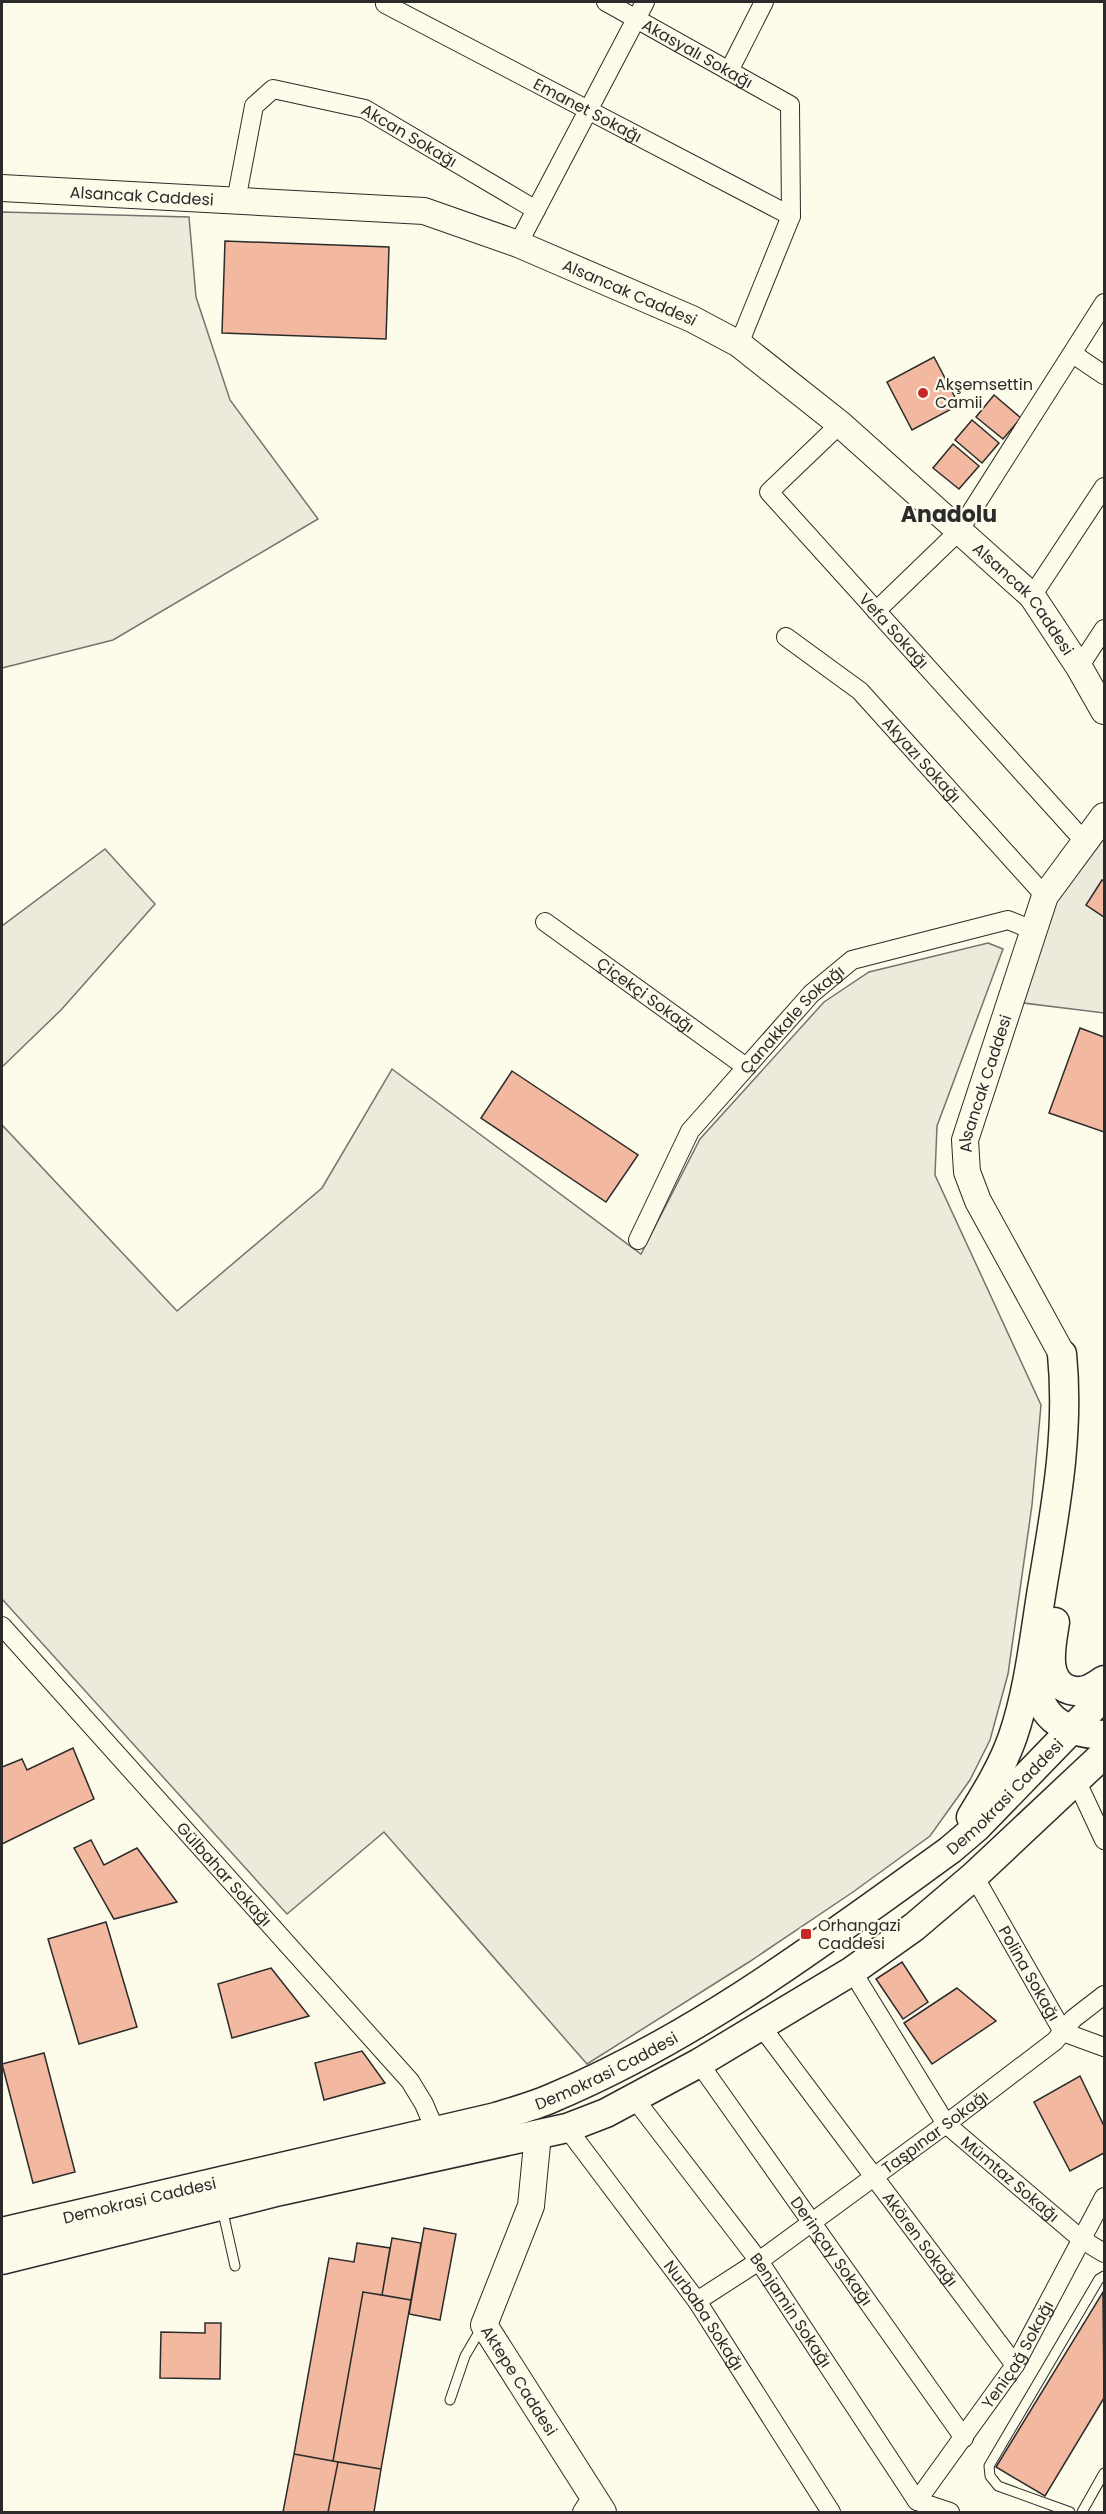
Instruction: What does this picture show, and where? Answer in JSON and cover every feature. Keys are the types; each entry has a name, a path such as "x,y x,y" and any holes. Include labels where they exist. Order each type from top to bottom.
{"main road":[{"path":"950,1850 988,1789 1013,1737 1032,1656 1063,1454 1066,1413 1062,1354"},
{"path":"1062,1354 1077,1388 1082,1410 1082,1431 1054,1629 1052,1666 1058,1683 1067,1690 1079,1692 1093,1688 1104,1680"},
{"path":"1032,1656 1035,1692 1041,1706 1054,1720 1071,1729 1087,1734 1104,1735"},
{"name":"Demokrasi Caddesi","path":"2,2232 496,2117 550,2099 613,2071 679,2034 766,1980 950,1850 977,1827 1104,1696"},
{"name":"Demokrasi Caddesi","path":"2,2260 223,2215 462,2150 567,2128 606,2113 761,2026 852,1971 914,1927 974,1876 1077,1782 1104,1754"},
{"path":"435,2130 447,2131 457,2139 462,2150"},
{"path":"2,2273 223,2215"}],"street":[{"name":"Akasyalı Sokağı","path":"606,2 790,105 791,216"},
{"path":"518,244 645,2"},
{"path":"729,71 764,2"},
{"name":"Emanet Sokağı","path":"386,3 791,216"},
{"name":"Akcan Sokağı","path":"236,201 254,106 273,90 364,109 536,210"},
{"name":"Alsancak Caddesi","path":"2,188 424,211 518,244 692,319 739,344 840,424 1032,596 1079,667 1104,711"},
{"path":"739,344 791,216"},
{"path":"876,611 959,531 1104,303"},
{"path":"1073,354 1104,375"},
{"name":"Vefa Sokağı","path":"840,424 769,492 1085,842"},
{"path":"1032,596 1104,487"},
{"path":"1079,667 1104,628"},
{"name":"Akyazı Sokağı","path":"786,637 860,691 1045,896"},
{"name":"Alsancak Caddesi","path":"1062,1354 978,1201 967,1172 965,1140 1045,896 1104,816"},
{"name":"Çanakkale Sokağı","path":"638,1240 690,1131 811,994 852,960 1008,920 1033,930"},
{"name":"Çiçekçi Sokağı","path":"545,922 746,1067"},
{"name":"Gülbahar Sokağı","path":"2,1626 411,2081 435,2130"},
{"path":"1077,1782 1104,1840"},
{"name":"Polina Sokağı","path":"974,1876 1063,2032 1104,2047"},
{"name":"Mümtaz Sokağı","path":"852,1971 946,2124 1081,2239 1104,2253"},
{"name":"Taşpınar Sokağı","path":"697,2301 759,2261 946,2124 1055,2041 1072,2019 1104,1995"},
{"name":"Akören Sokağı","path":"761,2026 1015,2365"},
{"name":"Derinçay Sokağı","path":"699,2062 964,2438"},
{"name":"Benjamin Sokağı","path":"634,2098 759,2261 917,2501"},
{"name":"Nurbaba Sokağı","path":"567,2128 697,2301 831,2512"},
{"name":"Aktepe Caddesi","path":"538,2134 531,2206 484,2325 593,2507"},
{"name":"Yeniçağ Sokağı","path":"917,2501 1015,2365 1104,2197"},
{"path":"917,2501 950,2512"}],"lane":[{"path":"223,2215 235,2266"},
{"path":"1070,2512 998,2486 990,2476 989,2466 1099,2279 1104,2277"},
{"path":"450,2400 465,2356 484,2325"},
{"path":"1082,2512 1104,2473"}],"shaded area":[{"path":"2,212 189,217 196,297 230,400 318,519 113,640 2,668"},
{"path":"1104,834 1104,1013 1015,1002 1057,899"},
{"path":"105,849 155,904 61,1010 2,1067 2,926"},
{"path":"988,943 1003,949 937,1126 935,1175 1041,1405 1032,1505 1008,1674 990,1740 970,1780 930,1836 853,1892 749,1962 587,2064 384,1832 287,1914 2,1599 2,1125 177,1311 322,1188 392,1069 641,1254 700,1139 824,1002 869,972"}],"building":[{"path":"225,241 389,247 386,339 222,333"},
{"name":"Akşemsettin Camii","path":"934,357 959,405 912,430 887,382"},
{"path":"994,395 1021,418 1003,439 976,417"},
{"path":"972,420 999,443 982,463 955,440"},
{"path":"953,444 979,466 959,489 933,468"},
{"path":"1102,880 1104,881 1104,917 1086,905"},
{"path":"1080,1028 1104,1037 1104,1132 1049,1113"},
{"path":"512,1071 638,1155 606,1202 481,1118"},
{"path":"73,1748 94,1799 2,1844 2,1767 22,1759 27,1770"},
{"path":"91,1840 104,1865 137,1848 177,1902 114,1919 74,1848"},
{"path":"106,1922 137,2027 79,2044 48,1939"},
{"path":"902,1962 928,2002 903,2019 876,1979"},
{"path":"271,1968 309,2016 232,2038 218,1984"},
{"path":"957,1988 996,2021 932,2064 904,2023"},
{"path":"362,2051 385,2083 324,2100 315,2063"},
{"path":"44,2053 75,2172 33,2183 2,2064"},
{"path":"1080,2076 1104,2126 1104,2153 1070,2171 1034,2102"},
{"path":"424,2228 456,2234 440,2320 409,2314"},
{"path":"392,2238 421,2243 411,2300 382,2295"},
{"path":"357,2243 390,2248 382,2295 363,2292 333,2461 294,2454 329,2258 354,2262"},
{"path":"363,2292 411,2300 381,2469 333,2461"},
{"path":"1103,2292 1104,2398 1045,2496 996,2467"},
{"path":"205,2323 221,2323 220,2379 160,2378 161,2332 205,2333"},
{"path":"294,2454 338,2462 328,2512 283,2512"},
{"path":"338,2462 381,2469 374,2512 328,2512"}],"place":[{"name":"Akşemsettin Camii","path":"923,393"},
{"name":"Orhangazi Caddesi","path":"806,1934"}],"district":[{"name":"Anadolu","path":"949,514"}]}
